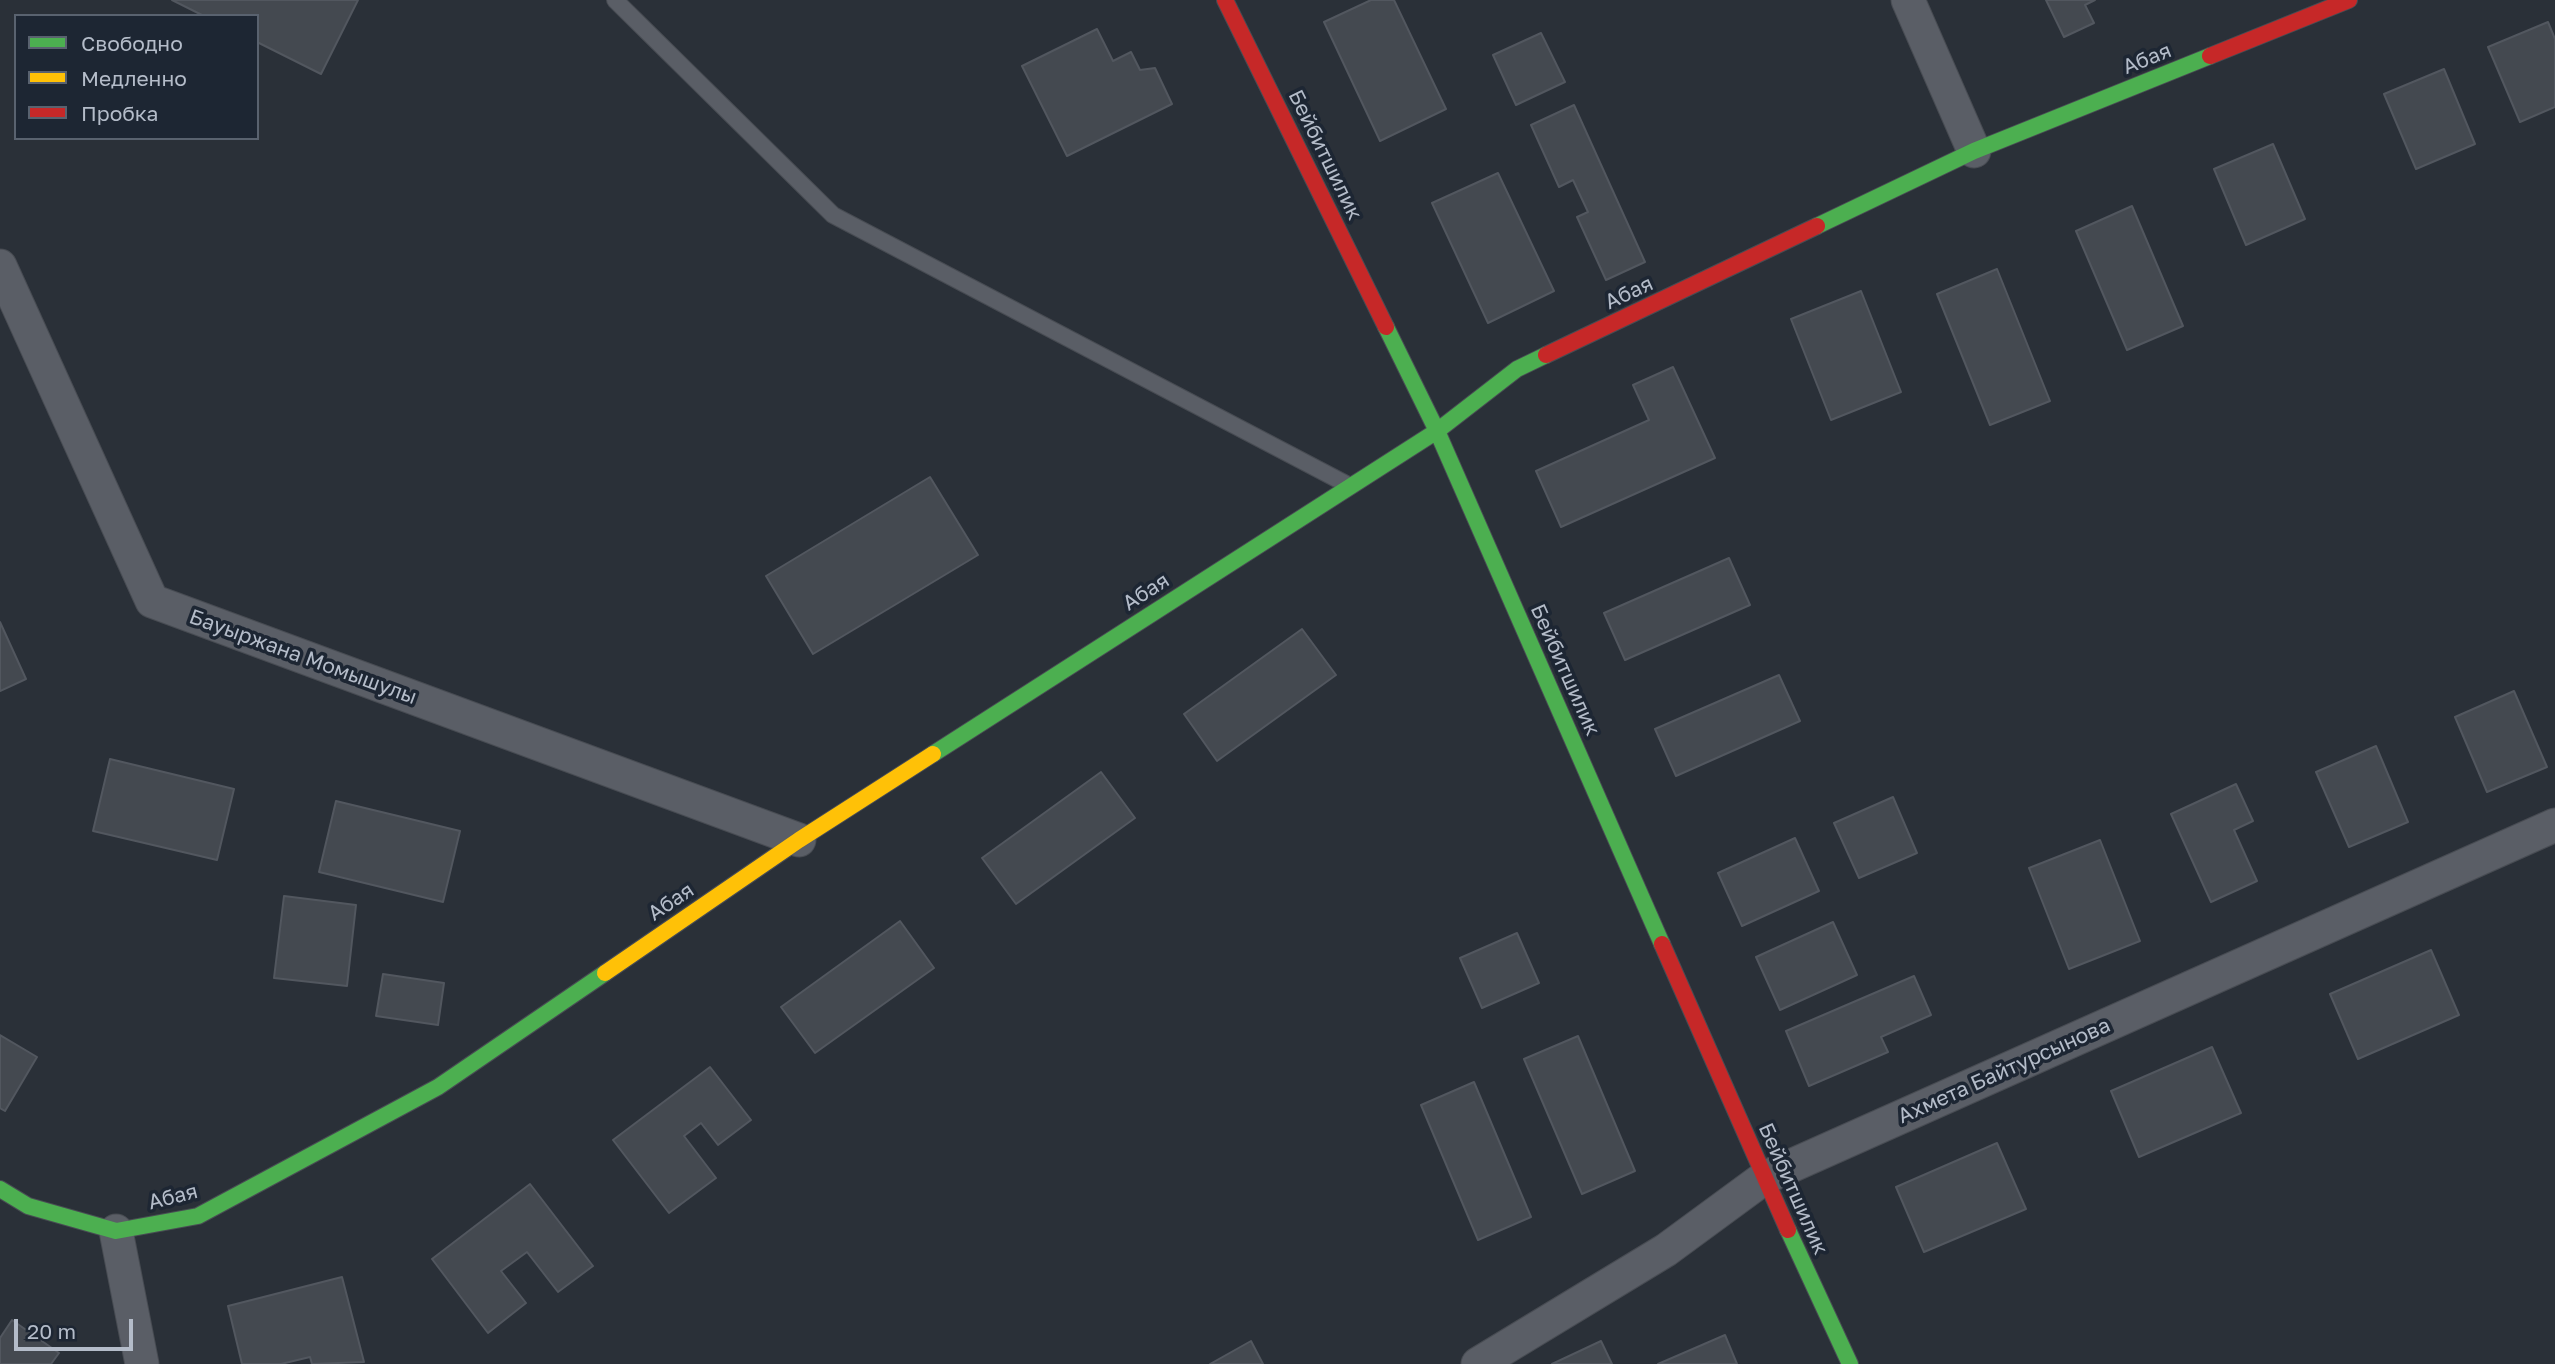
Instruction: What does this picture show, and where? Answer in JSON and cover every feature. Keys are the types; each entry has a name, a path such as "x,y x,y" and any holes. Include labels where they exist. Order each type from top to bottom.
{"street":[{"name":"Бейбитшилик","path":"1225,0 1437,431 1764,1178 1850,1364"},
{"path":"1908,0 1974,152"},
{"name":"Абая","path":"0,1189 28,1206 116,1230 198,1216 438,1087 799,840 1437,431 1517,369 1974,152 2349,0"},
{"name":"Бауыржана Момышулы","path":"0,266 152,601 799,840"},
{"name":"Ахмета Байтурсынова","path":"1478,1364 1666,1250 1764,1178 2555,825"},
{"path":"116,1230 142,1364"}],"lane":[{"path":"615,0 833,215 1350,486"}],"building":[{"path":"172,0 358,0 321,74 259,43 259,14 200,14"},
{"path":"1371,0 1394,0 1446,109 1380,141 1324,22"},
{"path":"2046,0 2095,0 2085,5 2094,23 2064,37"},
{"path":"2548,22 2555,39 2555,107 2520,122 2488,47"},
{"path":"1097,29 1113,61 1131,52 1140,70 1155,68 1172,104 1067,156 1022,66"},
{"path":"1541,33 1565,82 1516,105 1493,55"},
{"path":"2444,69 2475,144 2416,169 2384,94"},
{"path":"1574,105 1645,262 1606,280 1577,217 1588,212 1573,180 1559,187 1531,125"},
{"path":"2273,144 2305,219 2246,245 2214,169"},
{"path":"1498,173 1554,291 1488,323 1432,203"},
{"path":"2132,206 2183,326 2127,350 2076,231"},
{"path":"1997,269 2050,401 1990,425 1937,294"},
{"path":"1861,291 1901,392 1831,420 1791,319"},
{"path":"1673,367 1715,458 1561,527 1536,471 1649,420 1633,385"},
{"path":"930,477 978,555 813,654 766,576"},
{"path":"1729,558 1750,605 1625,660 1604,613"},
{"path":"0,622 26,679 0,691"},
{"path":"1302,629 1336,675 1217,761 1184,714"},
{"path":"1779,675 1800,721 1676,776 1655,729"},
{"path":"2514,691 2547,767 2487,792 2455,717"},
{"path":"2376,746 2408,822 2349,847 2316,772"},
{"path":"110,759 234,789 217,860 93,831"},
{"path":"1101,772 1135,818 1016,904 982,858"},
{"path":"2236,784 2253,821 2234,830 2257,881 2211,902 2171,814"},
{"path":"1893,797 1917,853 1859,878 1834,823"},
{"path":"336,801 460,831 443,902 319,872"},
{"path":"1795,838 1819,891 1742,926 1718,873"},
{"path":"2100,840 2140,941 2069,969 2029,868"},
{"path":"284,896 356,905 347,986 274,978"},
{"path":"900,921 934,968 815,1053 781,1007"},
{"path":"1833,922 1857,975 1780,1010 1756,957"},
{"path":"1517,933 1539,983 1482,1008 1460,958"},
{"path":"2431,950 2459,1015 2358,1059 2330,994"},
{"path":"383,974 444,983 438,1025 376,1016"},
{"path":"1914,976 1931,1015 1881,1037 1888,1052 1809,1086 1786,1031"},
{"path":"0,1035 37,1057 5,1111 0,1108"},
{"path":"1578,1036 1635,1171 1582,1194 1524,1059"},
{"path":"2212,1047 2241,1113 2139,1157 2111,1091"},
{"path":"710,1067 751,1120 718,1145 701,1123 684,1136 716,1178 669,1213 613,1140"},
{"path":"1474,1082 1531,1217 1478,1240 1421,1105"},
{"path":"1997,1143 2026,1209 1924,1252 1896,1187"},
{"path":"530,1184 593,1266 558,1292 527,1252 501,1271 526,1303 488,1333 432,1259"},
{"path":"342,1277 364,1362 312,1364 310,1357 281,1364 242,1364 228,1306"},
{"path":"12,1320 59,1353 51,1364 0,1364 0,1338"},
{"path":"1725,1335 1737,1364 1658,1364"},
{"path":"1251,1341 1263,1364 1210,1364"},
{"path":"1601,1341 1612,1364 1552,1364"}],"traffic: fast":[{"path":"1817,226 1974,151 2210,56"},
{"path":"1386,327 1437,431 1662,944"},
{"path":"933,754 1437,431 1517,369 1546,355"},
{"path":"0,1189 28,1206 116,1231 198,1216 438,1087 605,973"},
{"path":"1788,1230 1850,1364"}],"traffic: slow":[{"path":"605,973 799,840 933,754"}],"traffic: jam":[{"path":"1225,0 1386,327"},
{"path":"2210,56 2349,0"},
{"path":"1546,355 1817,226"},
{"path":"1662,944 1788,1230"}]}
